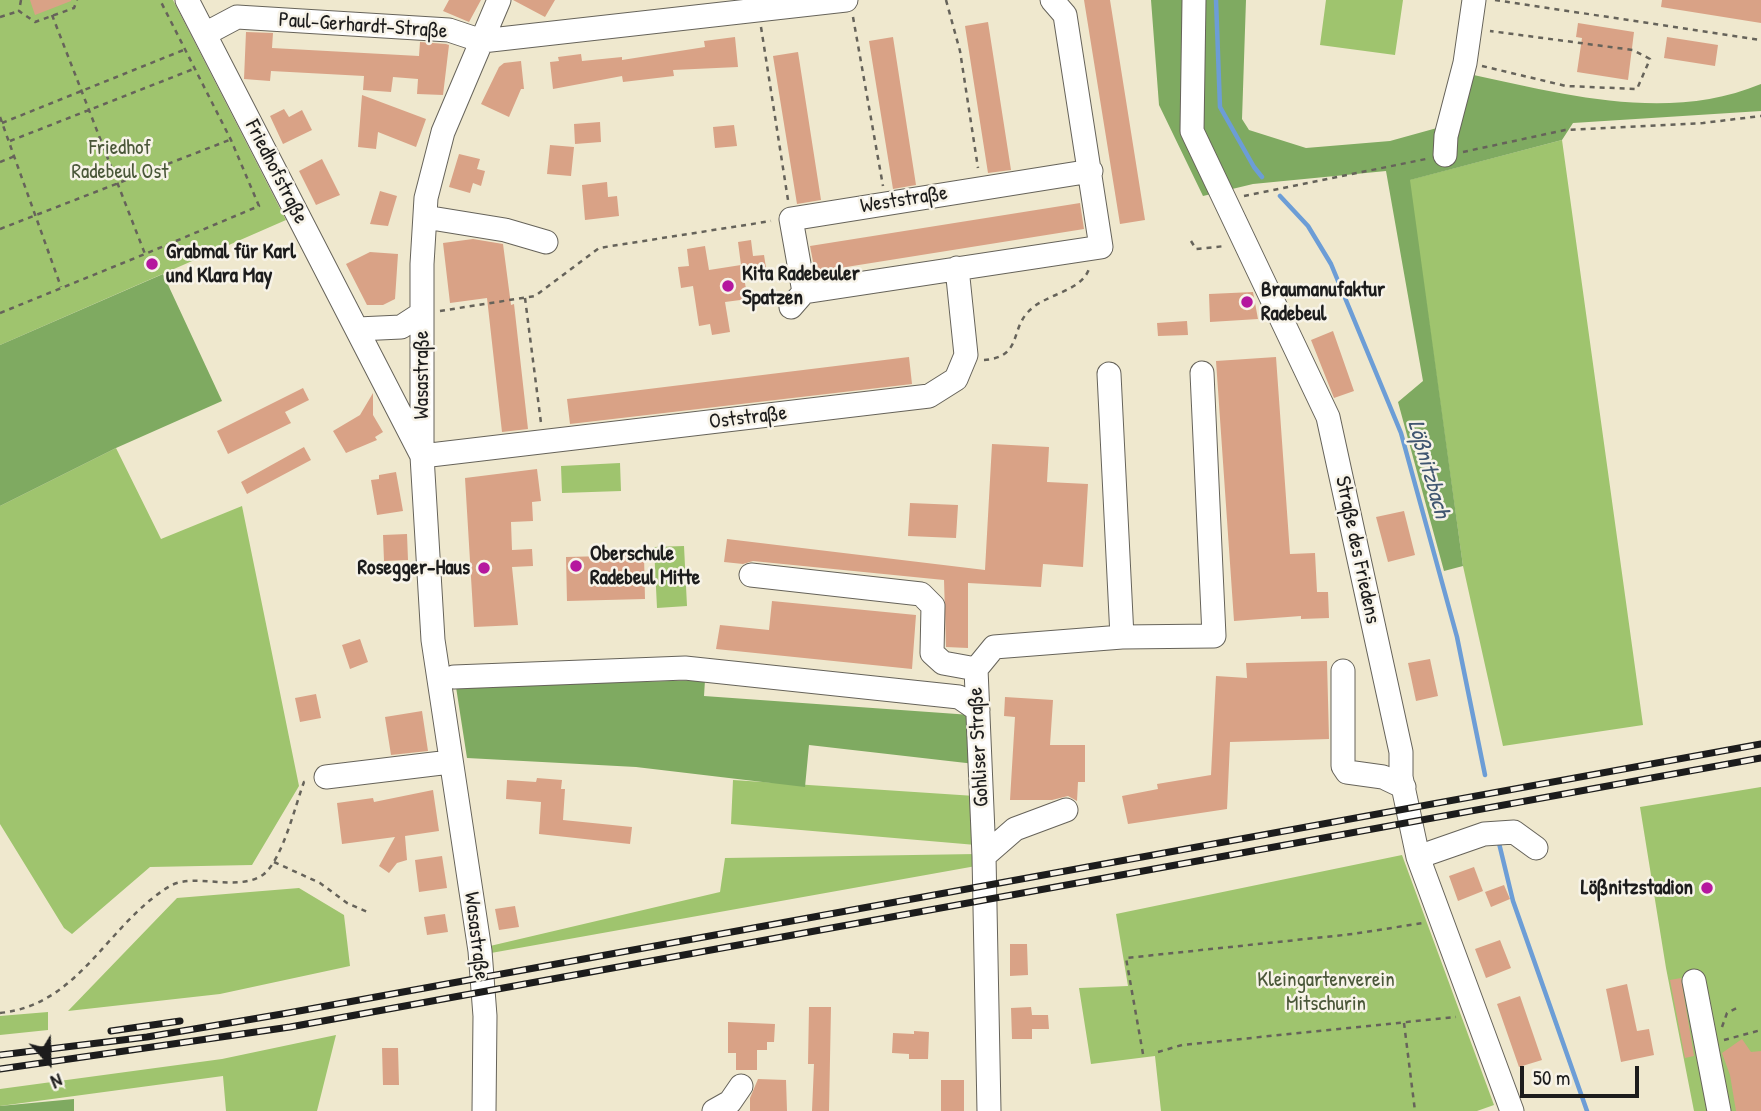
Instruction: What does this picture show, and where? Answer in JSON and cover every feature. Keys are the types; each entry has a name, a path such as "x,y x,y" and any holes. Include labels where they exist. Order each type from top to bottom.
{"street":[{"name":"Friedhofstraße","path":"187,0 422,456"},
{"name":"Wasastraße","path":"484,1111 485,1016 480,951 433,640 422,456 421,314 426,198 443,132 499,0"},
{"path":"791,219 797,300 957,268 1101,247 1065,15 1052,0"},
{"name":"Straße des Friedens","path":"1194,0 1192,131 1328,417 1401,752 1404,787 1418,857 1512,1111"},
{"path":"1445,155 1446,136 1465,62 1474,0"},
{"path":"482,41 758,10 849,7"},
{"name":"Paul-Gerhardt-Straße","path":"205,34 237,17 449,30 482,41"},
{"name":"Weststraße","path":"791,219 1091,171"},
{"path":"425,218 505,230 546,243"},
{"path":"957,268 966,355 963,361"},
{"path":"358,330 401,327 421,314"},
{"name":"Oststraße","path":"422,456 929,396 956,379 963,361"},
{"name":"Gohliser Straße","path":"989,1111 984,856 976,669 994,647 1122,637 1214,636 1202,373"},
{"path":"1109,374 1122,637"},
{"path":"751,575 921,594 933,606 932,653 943,663 976,669"},
{"path":"454,677 685,668 959,696 978,710"},
{"path":"1343,671 1343,766 1347,772 1383,777 1404,787"},
{"path":"326,777 450,762"},
{"name":"Gohliser Straße","path":"984,856 1015,829 1066,810"},
{"path":"1418,857 1484,834 1514,832 1536,848"},
{"path":"1694,981 1715,1042 1719,1111"},
{"path":"714,1111 730,1102 741,1086"}],"path":[{"path":"19,10 21,0"},
{"path":"19,10 35,22 74,8 77,0"},
{"path":"0,313 259,206 231,140 160,0"},
{"path":"946,0 960,51 981,188"},
{"path":"1495,0 1761,40"},
{"path":"849,7 886,203"},
{"path":"0,17 19,10"},
{"path":"421,314 535,296 599,248 791,219 758,10"},
{"path":"52,15 145,254"},
{"path":"1465,62 1566,86 1637,89 1650,59 1633,50 1470,28"},
{"path":"2,123 186,48"},
{"path":"10,141 196,68"},
{"path":"1227,200 1566,130 1703,123 1761,116"},
{"path":"0,117 61,287"},
{"path":"0,229 231,140 254,128"},
{"path":"0,162 15,156"},
{"path":"1191,241 1196,249 1244,244"},
{"path":"963,361 990,359 1012,348 1026,314 1045,298 1077,284 1087,274 1092,248"},
{"path":"525,298 544,442"},
{"path":"0,1013 24,1011 53,996 95,958 143,905 174,884 246,881 262,875 274,862 304,782 326,777"},
{"path":"274,862 320,883 347,903 370,913"},
{"path":"1143,1054 1126,957 1353,934 1426,922"},
{"path":"1158,1052 1182,1045 1461,1017 1457,1008"},
{"path":"1715,1042 1727,1013 1737,1009"},
{"path":"1404,1023 1415,1111"},
{"path":"1715,1042 1761,1030"}],"green space":[{"name":"Friedhof Radebeul Ost","path":"0,0 173,0 286,220 0,345"},
{"path":"1151,0 1246,0 1242,119 1249,130 1306,148 1390,141 1455,123 1469,74 1578,96 1652,103 1689,102 1725,96 1761,84 1761,111 1573,123 1562,140 1410,180 1463,566 1444,571 1398,402 1423,381 1386,171 1253,184 1203,196 1159,105"},
{"path":"1326,0 1403,0 1395,55 1320,45"},
{"path":"1562,140 1643,725 1503,746 1463,566 1409,180"},
{"path":"163,274 222,401 116,448 0,506 0,345"},
{"path":"116,448 161,539 242,506 299,786 252,865 150,867 72,934 64,928 0,824 0,506"},
{"path":"620,463 621,491 562,493 561,466"},
{"path":"684,546 687,606 657,608 654,547"},
{"path":"705,680 704,696 971,715 975,764 809,745 805,787 636,767 467,758 456,687"},
{"path":"733,780 975,796 976,845 731,824"},
{"name":"Lößnitzstadion","path":"1761,787 1761,1111 1694,1111 1666,968 1640,807"},
{"path":"976,854 976,866 491,953 490,946 720,892 725,858"},
{"name":"Kleingartenverein Mitschurin","path":"1402,855 1494,1105 1477,1111 1161,1111 1155,1056 1091,1064 1079,988 1128,986 1116,914"},
{"path":"299,888 344,915 350,966 220,994 68,1011 177,898"},
{"path":"48,1012 48,1030 0,1035 0,1016"},
{"path":"336,1035 317,1111 226,1111 223,1076 0,1106 0,1089 222,1059"},
{"path":"74,1099 74,1111 0,1111 0,1106"}],"building":[{"path":"30,0 71,0 71,1 35,15"},
{"path":"449,0 481,0 469,22 443,11"},
{"path":"513,0 555,0 545,17"},
{"path":"1084,0 1110,0 1145,220 1120,224"},
{"path":"1662,0 1761,0 1761,23 1661,7"},
{"path":"988,22 1011,170 988,173 965,26"},
{"path":"1578,23 1634,32 1628,80 1577,72 1582,38 1576,37"},
{"path":"246,32 273,33 272,48 419,56 420,42 446,44 449,45 443,95 417,94 418,79 393,77 391,92 363,90 364,76 271,71 270,81 244,79"},
{"path":"735,37 738,67 673,70 674,76 623,82 622,76 553,89 550,62 559,61 558,57 581,54 582,61 622,57 622,60 705,47 704,41"},
{"path":"893,37 916,185 893,189 869,41"},
{"path":"1667,37 1718,45 1715,66 1664,58"},
{"path":"798,52 821,200 797,204 773,56"},
{"path":"521,61 524,89 521,89 509,117 481,104 499,67 504,63"},
{"path":"362,95 426,119 416,147 378,132 376,149 358,147"},
{"path":"284,109 289,117 302,110 312,130 283,144 270,116"},
{"path":"600,122 601,142 575,144 574,124"},
{"path":"734,125 737,146 715,148 713,127"},
{"path":"550,145 574,147 571,176 547,174"},
{"path":"459,154 480,159 477,169 485,171 481,186 473,183 470,193 449,187"},
{"path":"322,159 340,195 316,205 299,171"},
{"path":"607,182 608,197 617,196 619,216 585,220 582,185"},
{"path":"380,191 397,196 388,226 370,224"},
{"path":"1080,203 1084,229 815,272 810,246"},
{"path":"473,239 503,244 511,305 514,304 528,429 502,432 487,298 450,303 443,243"},
{"name":"Kita Radebeuler Spatzen","path":"751,240 753,256 764,255 767,274 744,278 748,299 725,302 730,332 712,335 710,324 699,326 693,286 681,288 678,267 689,266 687,249 705,246 709,270 741,265 738,242"},
{"path":"370,252 398,254 395,299 383,305 367,305 346,264"},
{"path":"1253,292 1258,319 1210,322 1209,294"},
{"path":"1187,321 1188,335 1158,336 1157,323"},
{"path":"1333,331 1354,391 1334,398 1311,340"},
{"path":"909,357 912,384 570,424 567,399"},
{"path":"1276,357 1290,554 1315,553 1317,592 1328,592 1329,618 1301,619 1301,616 1234,621 1216,361"},
{"path":"303,388 309,400 285,412 291,423 228,454 217,431"},
{"path":"373,393 373,415 383,432 375,437 377,440 346,453 333,431 360,415"},
{"path":"992,444 1049,447 1047,482 1088,484 1083,567 1043,564 1041,587 968,583 968,648 946,647 944,580 753,561 743,564 724,562 727,539 985,570"},
{"path":"304,447 311,460 247,494 241,482"},
{"path":"537,469 541,501 532,502 533,521 511,522 512,550 532,549 533,566 512,567 518,625 474,627 465,478"},
{"path":"396,472 403,511 377,515 371,480 379,479 379,475"},
{"path":"910,503 958,505 956,538 908,536"},
{"path":"1404,511 1415,555 1388,562 1376,517"},
{"path":"407,534 408,560 384,561 383,535"},
{"path":"644,555 645,599 567,601 566,557"},
{"path":"772,601 916,615 912,669 716,649 720,625 769,630"},
{"path":"360,639 368,662 350,669 342,645"},
{"path":"1430,659 1438,696 1416,701 1408,663"},
{"path":"1327,661 1329,739 1230,742 1227,809 1128,824 1122,796 1158,789 1157,784 1211,775 1216,676 1247,678 1246,663"},
{"path":"316,694 321,718 300,722 295,698"},
{"path":"1005,697 1053,700 1050,745 1085,745 1085,782 1078,782 1077,801 1068,796 1052,800 1010,800 1015,717 1004,716"},
{"path":"422,711 428,751 391,755 385,717"},
{"path":"537,778 562,780 561,789 565,789 563,820 632,827 630,844 539,834 541,802 506,799 507,780 536,782"},
{"path":"433,790 439,831 405,836 407,860 397,863 389,873 379,866 395,837 342,844 337,803 373,798 374,802"},
{"path":"442,856 447,888 419,892 415,860"},
{"path":"1474,867 1483,891 1458,901 1449,876"},
{"path":"1504,885 1510,899 1491,907 1485,892"},
{"path":"515,906 519,927 499,930 495,909"},
{"path":"445,914 448,932 427,935 424,917"},
{"path":"1500,940 1511,968 1486,978 1475,949"},
{"path":"1010,944 1027,944 1028,975 1010,976"},
{"path":"1681,978 1694,1056 1685,1058 1670,980"},
{"path":"1627,984 1637,1031 1649,1029 1654,1055 1621,1062 1606,989"},
{"path":"1520,996 1542,1060 1519,1067 1497,1004"},
{"path":"809,1007 831,1007 829,1111 812,1111 814,1064 808,1064"},
{"path":"1031,1007 1032,1015 1048,1015 1049,1029 1032,1029 1032,1039 1012,1039 1011,1008"},
{"path":"728,1022 775,1024 774,1042 767,1042 767,1050 757,1050 757,1070 736,1070 736,1053 728,1053"},
{"path":"914,1031 929,1032 928,1059 909,1059 909,1054 892,1053 893,1033 914,1034"},
{"path":"1742,1039 1751,1052 1761,1051 1761,1111 1736,1111 1730,1075 1722,1053"},
{"path":"382,1048 398,1048 399,1085 383,1085"},
{"path":"758,1079 786,1080 787,1111 750,1111 750,1098"},
{"path":"941,1080 964,1080 964,1111 941,1111"}],"waterway":[{"name":"Lößnitzbach","path":"1216,0 1220,107 1262,177"},
{"name":"Lößnitzbach","path":"1280,196 1308,226 1331,264 1401,433 1457,637 1485,775"},
{"name":"Lößnitzbach","path":"1498,839 1513,901 1587,1111"}],"railway":[{"path":"0,1055 147,1037 288,1013 1761,744"},
{"path":"0,1069 290,1027 1761,758"},
{"path":"111,1031 180,1021"}],"place":[{"name":"Grabmal für Karl und Klara May","path":"152,264"},
{"name":"Kita Radebeuler Spatzen","path":"728,286"},
{"name":"Braumanufaktur Radebeul","path":"1247,302"},
{"name":"Oberschule Radebeul Mitte","path":"576,566"},
{"name":"Rosegger-Haus","path":"484,568"},
{"name":"Lößnitzstadion","path":"1707,888"}]}
